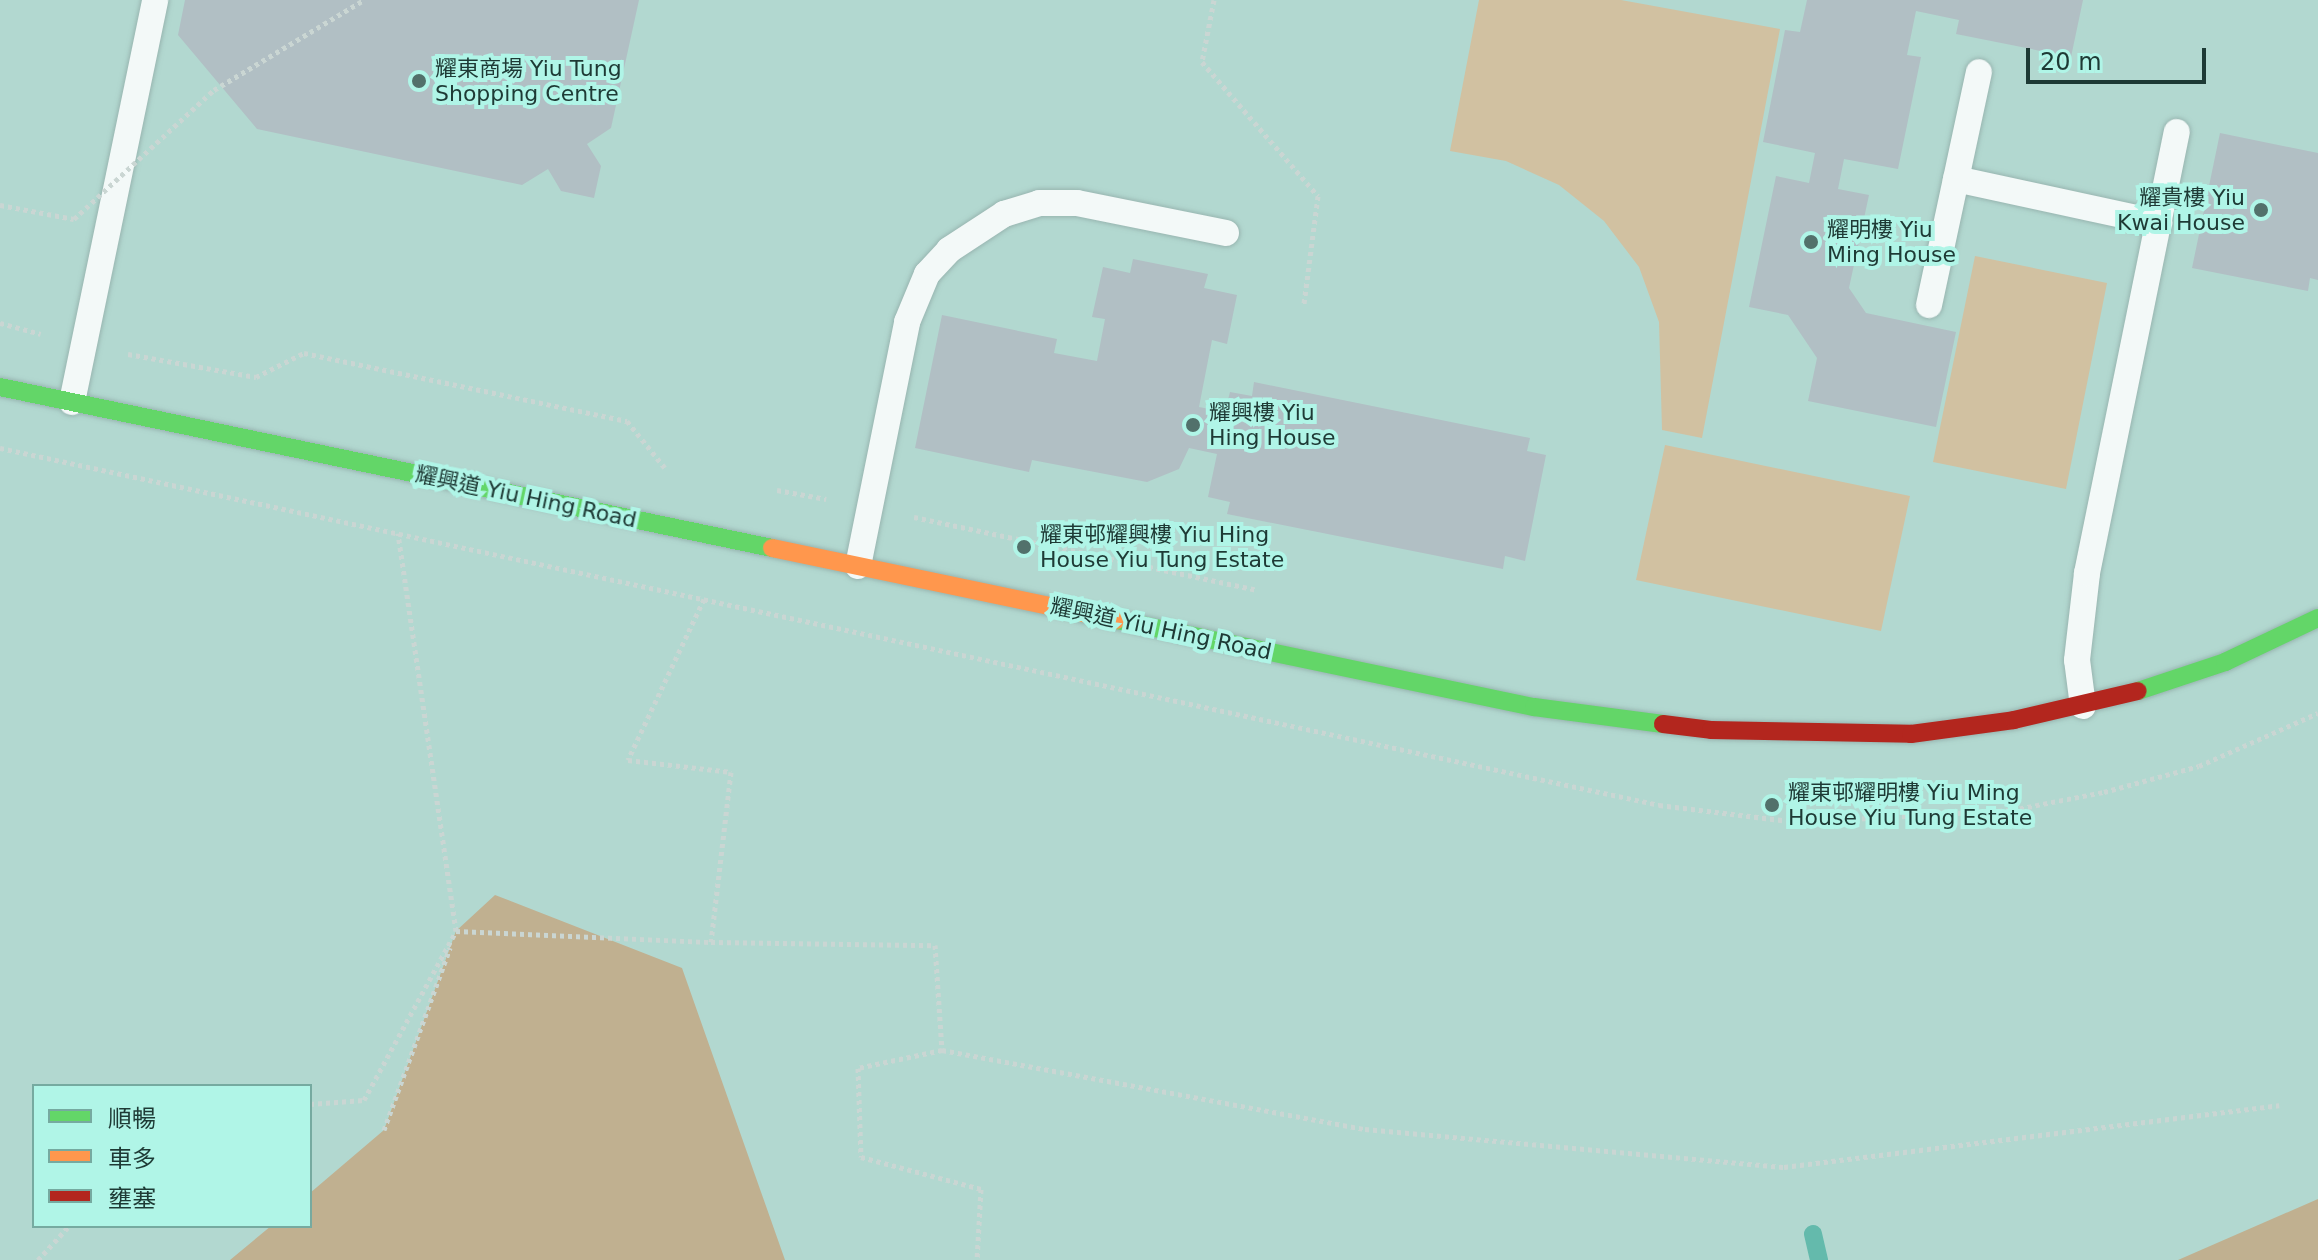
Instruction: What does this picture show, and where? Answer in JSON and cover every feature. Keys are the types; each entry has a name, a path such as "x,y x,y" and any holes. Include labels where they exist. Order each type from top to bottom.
{"street":[{"name":"耀興道 Yiu Hing Road","path":"0,387 1534,707 1617,720 1798,735 1911,734 2083,706 2225,662 2318,618"}],"lane":[{"path":"72,402 155,0"},
{"path":"1929,305 1979,72"},
{"path":"2083,706 2077,660 2087,573 2177,132"},
{"path":"1956,179 2159,223"},
{"path":"858,566 916,296 927,274 972,231 1039,203 1077,203 1226,233"}],"path":[{"path":"0,205 74,219 214,90 364,0"},
{"path":"1214,0 1202,62 1318,196 1304,304"},
{"path":"0,323 83,346 256,377 304,353 627,421 664,468 679,471"},
{"path":"767,488 1271,593"},
{"path":"384,1130 456,931 398,533"},
{"path":"704,599 628,760 731,772 711,942"},
{"path":"456,931 711,942 935,945 942,1050"},
{"path":"312,1104 364,1100 456,931"},
{"path":"977,1260 981,1189 861,1157 858,1068 942,1050 1365,1129 1784,1167 2279,1105"},
{"path":"38,1260 67,1228"}],"shaded area":[{"path":"1479,0 1621,0 1780,29 1702,438 1662,430 1659,322 1639,267 1604,221 1559,185 1506,161 1450,151"},
{"path":"1975,256 2107,283 2066,489 1933,462"},
{"path":"1665,445 1910,496 1881,631 1636,580"},
{"path":"495,895 682,968 785,1260 230,1260 269,1228 312,1228 312,1191 384,1130 456,931"},
{"path":"2318,1199 2318,1260 2178,1260"}],"building":[{"name":"耀東商場 Yiu Tung Shopping Centre","path":"185,0 639,0 611,128 587,144 601,166 594,198 561,191 548,169 522,185 257,129 178,35"},
{"name":"耀明樓 Yiu Ming House","path":"1807,0 2083,0 2071,57 1956,34 1959,20 1916,11 1907,55 1921,57 1898,169 1844,159 1838,189 1869,195 1849,288 1866,313 1956,332 1936,427 1808,401 1817,358 1788,315 1749,307 1776,176 1809,183 1815,153 1763,142 1785,30 1800,32"},
{"name":"耀貴樓 Yiu Kwai House","path":"2220,133 2318,153 2318,280 2310,278 2308,291 2192,268"},
{"name":"耀興樓 Yiu Hing House","path":"1133,259 1208,274 1204,288 1237,295 1227,344 1212,340 1199,407 1225,412 1230,392 1252,396 1254,382 1530,438 1527,451 1546,455 1525,561 1505,556 1503,569 1227,514 1230,502 1208,497 1217,454 1189,448 1179,469 1147,482 1032,460 1029,472 915,448 942,315 1057,339 1054,353 1097,361 1105,319 1092,317 1103,267 1130,273"}],"waterway":[{"path":"1813,1234 1819,1260"}],"traffic: fast":[{"path":"0,387 772,548"},
{"path":"2138,691 2225,662 2318,618"},
{"path":"1117,620 1534,707 1663,724"}],"traffic: slow":[{"path":"772,548 1117,620"}],"traffic: jam":[{"path":"1663,724 1711,730 1911,734 2014,720 2138,691"}],"place":[{"name":"耀東商場 Yiu Tung Shopping Centre","path":"419,81"},
{"name":"耀貴樓 Yiu Kwai House","path":"2261,210"},
{"name":"耀明樓 Yiu Ming House","path":"1811,242"},
{"name":"耀興樓 Yiu Hing House","path":"1193,425"},
{"name":"耀東邨耀興樓 Yiu Hing House Yiu Tung Estate","path":"1024,547"},
{"name":"耀東邨耀明樓 Yiu Ming House Yiu Tung Estate","path":"1772,805"}]}
